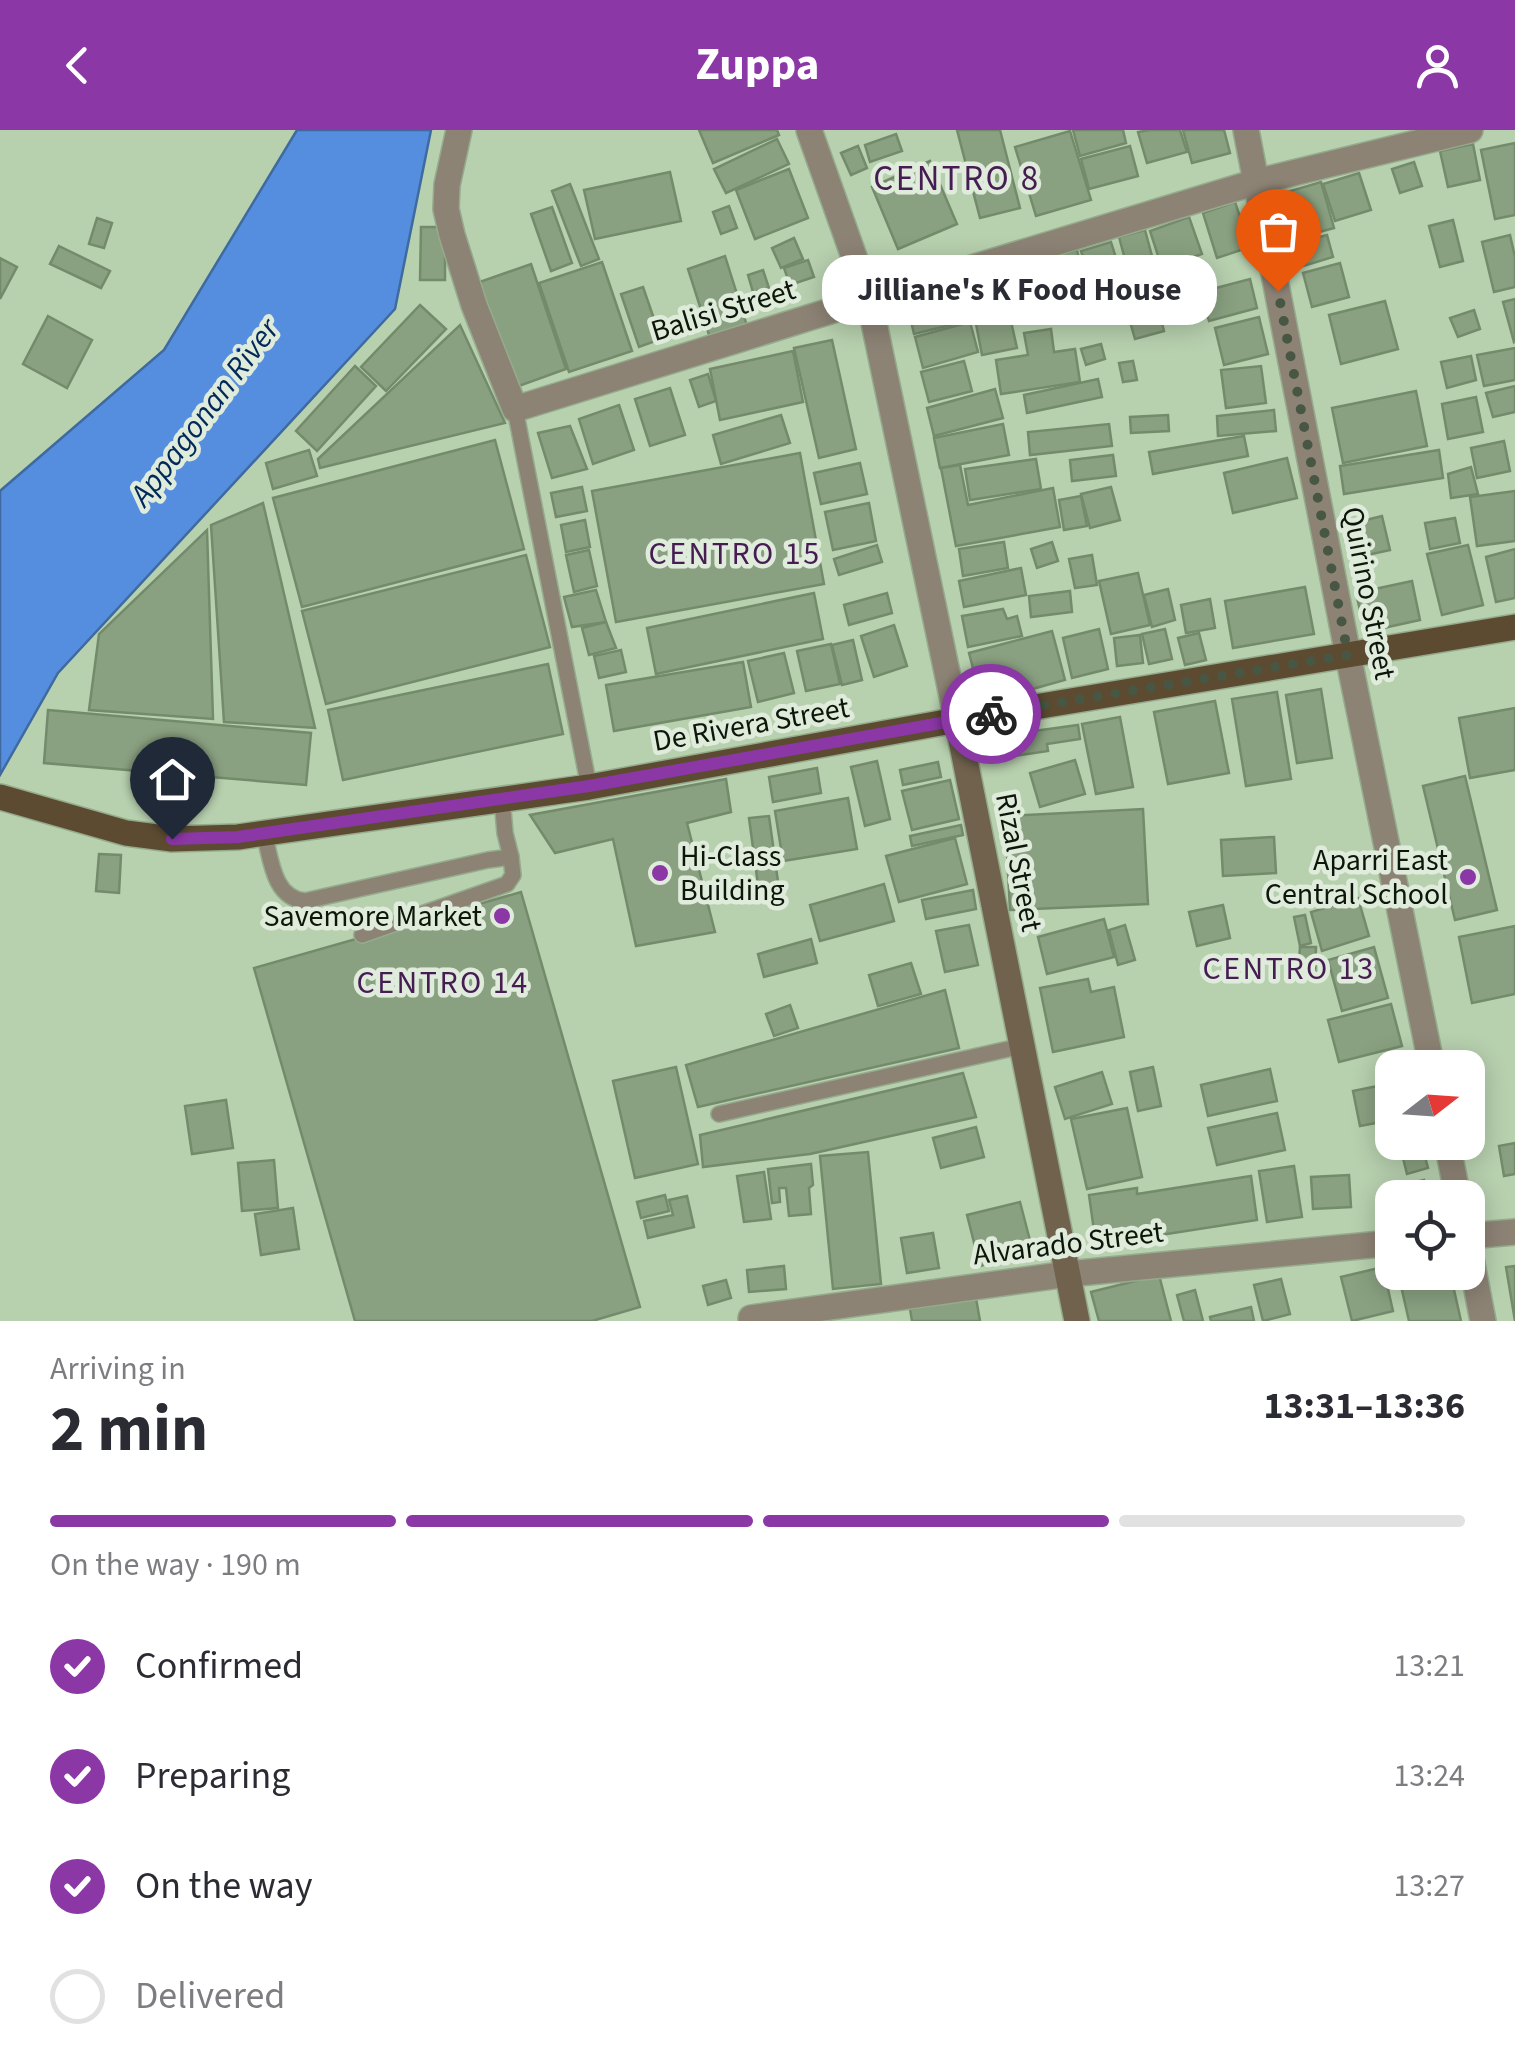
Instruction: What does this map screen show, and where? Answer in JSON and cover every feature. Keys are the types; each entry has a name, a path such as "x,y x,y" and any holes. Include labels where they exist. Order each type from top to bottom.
{"main road":[{"name":"De Rivera Street","path":"0,797 126,833 172,839 238,837 589,786 1515,627"},
{"name":"Rizal Street","path":"958,720 1077,1321"}],"street":[{"path":"459,130 446,185 446,209 474,304 515,409"},
{"name":"Rizal Street","path":"809,130 869,299 958,720"},
{"name":"Quirino Street","path":"1246,130 1428,1050"},
{"name":"Balisi Street","path":"515,409 1256,182 1470,130"},
{"path":"1485,1237 1515,1232"},
{"name":"Alvarado Street","path":"751,1318 1068,1274 1375,1245"},
{"path":"1477,1290 1483,1321"}],"lane":[{"path":"515,409 589,786"},
{"path":"362,935 508,884 513,875 502,799"},
{"path":"264,833 280,888 294,900 305,901 511,856"},
{"path":"720,1114 1022,1046"}],"water":[{"name":"Appagonan River","path":"297,130 431,130 395,309 58,673 0,775 0,491 164,350"}],"building":[{"path":"699,130 777,130 779,135 713,163"},
{"path":"957,130 1000,130 1020,208 980,218"},
{"path":"1073,130 1123,130 1126,143 1080,156"},
{"path":"1180,130 1187,152 1147,163 1138,132"},
{"path":"1183,130 1224,130 1230,153 1192,163"},
{"path":"1070,131 1091,200 1036,216 1015,147"},
{"path":"896,134 902,151 870,162 865,145"},
{"path":"777,139 789,164 726,193 714,169"},
{"path":"1515,143 1515,215 1495,219 1481,150"},
{"path":"1473,144 1480,180 1448,187 1440,151"},
{"path":"858,146 867,168 851,175 841,153"},
{"path":"1130,146 1138,176 1089,189 1081,159"},
{"path":"930,161 957,224 898,249 872,187"},
{"path":"1414,162 1422,186 1400,193 1392,169"},
{"path":"789,169 808,218 755,239 736,190"},
{"path":"670,172 681,221 595,239 584,190"},
{"path":"1359,173 1371,210 1335,221 1323,184"},
{"path":"1321,182 1334,228 1293,239 1280,194"},
{"path":"570,184 599,259 581,266 552,191"},
{"path":"1235,202 1250,247 1217,258 1203,213"},
{"path":"729,206 737,228 721,234 713,212"},
{"path":"552,207 572,263 551,271 531,214"},
{"path":"1189,217 1202,254 1162,268 1150,231"},
{"path":"97,218 112,223 104,248 89,244"},
{"path":"1453,220 1463,261 1440,267 1429,226"},
{"path":"421,227 445,227 445,280 420,280"},
{"path":"1145,230 1159,282 1133,289 1119,237"},
{"path":"1327,235 1333,257 1297,268 1290,245"},
{"path":"1510,235 1515,287 1494,292 1482,242"},
{"path":"794,238 803,259 781,268 772,248"},
{"path":"1111,242 1125,287 1095,296 1081,251"},
{"path":"59,246 110,271 101,288 50,264"},
{"path":"1077,250 1087,293 1051,301 1041,258"},
{"path":"725,256 747,326 710,338 688,269"},
{"path":"0,258 17,267 0,299"},
{"path":"808,260 814,277 790,285 784,268"},
{"path":"602,262 632,351 569,372 539,283"},
{"path":"1191,263 1203,302 1173,311 1161,272"},
{"path":"1340,263 1349,297 1312,307 1303,273"},
{"path":"531,264 566,369 519,386 474,284"},
{"path":"763,270 769,288 753,292 748,275"},
{"path":"1013,270 1016,279 1028,275 1034,294 1017,300 1020,310 996,318 984,279"},
{"path":"1250,279 1257,308 1209,321 1201,292"},
{"path":"643,287 661,339 639,347 621,294"},
{"path":"950,289 959,323 914,334 906,300"},
{"path":"1120,292 1125,308 1104,315 1099,299"},
{"path":"1154,293 1164,331 1135,339 1124,301"},
{"path":"1515,299 1515,341 1514,342 1503,302"},
{"path":"1385,301 1398,349 1341,364 1329,315"},
{"path":"420,305 446,329 386,391 361,367"},
{"path":"1474,310 1480,329 1458,337 1450,318"},
{"path":"48,316 92,340 67,388 23,364"},
{"path":"1010,317 1017,348 982,355 976,324"},
{"path":"1259,317 1268,354 1224,365 1215,328"},
{"path":"970,322 978,352 923,368 915,337"},
{"path":"460,325 505,423 320,468 318,459"},
{"path":"1051,329 1054,352 1075,349 1080,382 1001,394 996,360 1028,355 1024,333"},
{"path":"832,340 856,449 819,458 794,348"},
{"path":"1101,344 1105,359 1086,365 1081,349"},
{"path":"1515,348 1515,380 1484,386 1477,355"},
{"path":"793,351 803,402 720,420 710,369"},
{"path":"1471,356 1476,380 1447,388 1441,362"},
{"path":"964,361 972,391 929,402 921,372"},
{"path":"1133,361 1137,380 1123,382 1119,363"},
{"path":"355,366 376,386 317,451 296,431"},
{"path":"1261,366 1266,403 1226,408 1221,370"},
{"path":"708,374 716,401 699,407 690,380"},
{"path":"1098,379 1102,397 1027,413 1024,395"},
{"path":"1515,386 1515,412 1493,417 1486,393"},
{"path":"670,388 685,435 650,446 635,399"},
{"path":"995,389 1003,418 934,436 927,408"},
{"path":"1416,391 1427,446 1343,463 1332,408"},
{"path":"1476,397 1483,432 1448,439 1442,404"},
{"path":"619,405 634,450 593,464 579,419"},
{"path":"1274,410 1276,431 1218,436 1217,416"},
{"path":"781,415 790,443 721,464 713,435"},
{"path":"1168,415 1169,431 1131,433 1130,417"},
{"path":"1003,424 1009,455 940,468 934,438"},
{"path":"1109,424 1112,446 1030,455 1028,432"},
{"path":"570,426 587,469 552,478 538,433"},
{"path":"1244,436 1248,456 1153,474 1149,452"},
{"path":"495,440 524,549 302,607 273,498"},
{"path":"1504,441 1510,471 1477,478 1471,448"},
{"path":"309,450 317,476 273,489 266,463"},
{"path":"1439,450 1443,478 1344,494 1340,466"},
{"path":"800,453 824,584 616,622 592,491"},
{"path":"1113,455 1116,476 1072,481 1070,460"},
{"path":"1287,458 1297,498 1233,513 1224,473"},
{"path":"1036,459 1041,489 970,500 965,469"},
{"path":"860,463 867,494 821,504 814,473"},
{"path":"960,465 968,505 1053,488 1060,527 956,546 941,468"},
{"path":"1471,467 1478,494 1451,498 1448,474"},
{"path":"582,487 587,511 556,517 551,493"},
{"path":"1111,487 1120,520 1090,528 1081,494"},
{"path":"1515,491 1515,541 1477,546 1470,497"},
{"path":"1081,496 1087,526 1064,530 1059,500"},
{"path":"263,503 315,728 224,722 211,525"},
{"path":"869,503 876,541 833,550 825,512"},
{"path":"1382,516 1390,550 1358,557 1350,524"},
{"path":"1455,518 1460,543 1430,549 1425,523"},
{"path":"585,520 590,547 566,552 561,525"},
{"path":"207,530 213,719 89,710 99,634"},
{"path":"1004,542 1008,568 963,576 959,549"},
{"path":"1052,542 1058,561 1037,568 1031,549"},
{"path":"877,545 882,562 839,575 834,559"},
{"path":"1468,545 1483,605 1442,615 1427,554"},
{"path":"1515,549 1515,598 1496,602 1486,557"},
{"path":"589,550 597,586 574,592 566,555"},
{"path":"526,555 550,647 326,704 302,611"},
{"path":"1092,555 1097,585 1075,588 1069,559"},
{"path":"1021,568 1026,595 964,607 959,581"},
{"path":"1138,573 1150,625 1111,634 1099,581"},
{"path":"1412,581 1420,620 1365,632 1356,593"},
{"path":"1305,587 1314,634 1233,648 1225,601"},
{"path":"1168,589 1175,620 1152,627 1144,595"},
{"path":"596,590 606,622 572,627 564,597"},
{"path":"1070,591 1072,612 1031,617 1029,596"},
{"path":"814,593 823,639 656,674 647,628"},
{"path":"887,593 892,613 849,625 844,605"},
{"path":"1210,599 1215,628 1186,633 1181,605"},
{"path":"1003,609 1007,619 1017,616 1022,636 968,647 962,616"},
{"path":"606,622 616,648 589,655 582,628"},
{"path":"894,625 907,666 874,677 861,636"},
{"path":"1099,629 1108,669 1072,678 1063,638"},
{"path":"1165,629 1172,659 1149,664 1142,634"},
{"path":"1052,631 1065,680 982,703 969,653"},
{"path":"1199,633 1206,660 1185,665 1178,638"},
{"path":"1140,635 1143,663 1117,666 1114,638"},
{"path":"853,640 862,680 842,685 832,645"},
{"path":"831,644 840,684 806,691 797,651"},
{"path":"621,650 626,672 599,678 594,656"},
{"path":"784,653 794,693 758,702 748,661"},
{"path":"743,662 751,707 614,731 606,685"},
{"path":"548,664 563,734 343,780 328,710"},
{"path":"1321,689 1332,758 1297,763 1286,695"},
{"path":"1277,692 1291,779 1246,786 1232,699"},
{"path":"1215,701 1229,773 1168,784 1154,712"},
{"path":"1515,708 1515,770 1470,778 1459,718"},
{"path":"48,710 311,733 306,785 44,763"},
{"path":"1120,717 1133,787 1096,794 1082,724"},
{"path":"1078,725 1080,739 1047,744 1048,751 993,759 990,737"},
{"path":"1075,760 1085,794 1040,807 1030,773"},
{"path":"877,761 890,819 865,826 851,767"},
{"path":"938,762 941,777 903,785 900,770"},
{"path":"817,768 821,793 773,802 769,777"},
{"path":"1465,776 1497,910 1455,920 1423,786"},
{"name":"Hi-Class Building","path":"726,779 731,812 687,823 715,932 636,946 613,839 555,853 530,815"},
{"path":"950,780 959,819 912,830 902,791"},
{"path":"848,798 857,849 783,861 775,811"},
{"path":"1143,809 1148,904 1010,910 1005,816"},
{"path":"769,816 779,889 759,892 749,818"},
{"path":"961,825 963,835 912,846 910,836"},
{"path":"1274,837 1276,873 1223,876 1221,840"},
{"path":"955,838 967,884 899,902 886,856"},
{"path":"99,854 121,855 119,893 96,891"},
{"path":"884,884 894,921 820,941 810,905"},
{"path":"973,890 976,909 926,919 922,900"},
{"path":"521,892 640,1307 592,1321 355,1321 254,968"},
{"path":"1358,898 1369,936 1322,951 1311,912"},
{"path":"1223,905 1230,938 1197,946 1189,912"},
{"path":"1305,915 1311,943 1300,946 1294,917"},
{"path":"1104,919 1114,957 1047,974 1038,937"},
{"path":"969,925 978,965 945,972 936,931"},
{"path":"1125,925 1135,960 1118,965 1109,930"},
{"path":"1515,926 1515,994 1472,1003 1459,937"},
{"path":"811,939 817,963 764,977 758,954"},
{"path":"1300,947 1316,947 1315,978 1298,977"},
{"path":"1374,947 1388,998 1342,1011 1328,960"},
{"path":"911,963 921,994 878,1006 869,975"},
{"path":"1088,979 1091,992 1114,987 1124,1037 1053,1052 1040,988"},
{"path":"945,990 959,1048 698,1107 686,1065"},
{"path":"1391,1004 1402,1046 1339,1062 1328,1020"},
{"path":"790,1005 798,1028 774,1036 766,1014"},
{"path":"676,1067 698,1164 635,1178 613,1081"},
{"path":"1153,1067 1161,1106 1138,1111 1130,1072"},
{"path":"1270,1069 1277,1101 1208,1116 1201,1085"},
{"path":"1102,1072 1112,1104 1065,1119 1055,1087"},
{"path":"963,1073 976,1117 810,1154 703,1167 700,1135"},
{"path":"1375,1086 1375,1123 1360,1126 1353,1091"},
{"path":"226,1100 233,1148 192,1154 185,1106"},
{"path":"1127,1108 1142,1177 1087,1189 1071,1119"},
{"path":"1277,1113 1285,1150 1217,1165 1208,1128"},
{"path":"976,1127 984,1157 941,1168 933,1138"},
{"path":"1515,1143 1515,1174 1504,1176 1499,1146"},
{"path":"868,1152 881,1284 833,1289 820,1156"},
{"path":"274,1160 278,1208 242,1211 238,1163"},
{"path":"1404,1160 1426,1160 1428,1168 1407,1174"},
{"path":"811,1164 811,1214 789,1216 786,1188 779,1188 780,1202 772,1203 768,1169"},
{"path":"1294,1166 1302,1217 1267,1222 1259,1171"},
{"path":"764,1172 771,1219 744,1222 737,1176"},
{"path":"1349,1175 1351,1207 1313,1209 1311,1177"},
{"path":"1251,1176 1257,1220 1096,1245 1089,1195 1137,1188 1137,1194"},
{"path":"665,1195 669,1211 641,1218 637,1202"},
{"path":"687,1196 694,1227 648,1238 644,1221 673,1215 669,1200"},
{"path":"1020,1202 1033,1252 980,1266 967,1215"},
{"path":"293,1208 299,1249 261,1255 255,1214"},
{"path":"933,1233 939,1268 907,1273 901,1238"},
{"path":"784,1266 786,1289 749,1292 747,1270"},
{"path":"1515,1266 1515,1321 1506,1267"},
{"path":"1375,1269 1375,1290 1388,1290 1393,1311 1352,1321 1341,1277"},
{"path":"1159,1275 1171,1321 1099,1321 1091,1292"},
{"path":"1281,1279 1290,1314 1263,1321 1254,1285"},
{"path":"726,1280 731,1298 708,1305 703,1286"},
{"path":"1195,1290 1203,1321 1184,1321 1177,1295"},
{"path":"1402,1290 1454,1290 1461,1321 1409,1321"},
{"path":"976,1298 980,1321 912,1321 910,1309"},
{"path":"1251,1307 1254,1321 1211,1321 1210,1317"}],"way so far":[{"path":"991,714 1348,655 1278,291"}],"place":[{"name":"Jilliane's K Food House","path":"1278,291"},
{"name":"Hi-Class Building","path":"660,873"},
{"name":"Aparri East Central School","path":"1468,877"},
{"name":"Savemore Market","path":"502,916"}],"district":[{"name":"CENTRO 8","path":"957,178"},
{"name":"CENTRO 15","path":"735,553"},
{"name":"CENTRO 13","path":"1289,968"},
{"name":"CENTRO 14","path":"443,982"}],"route":[{"path":"172,839 238,837 589,786 991,714"}]}
